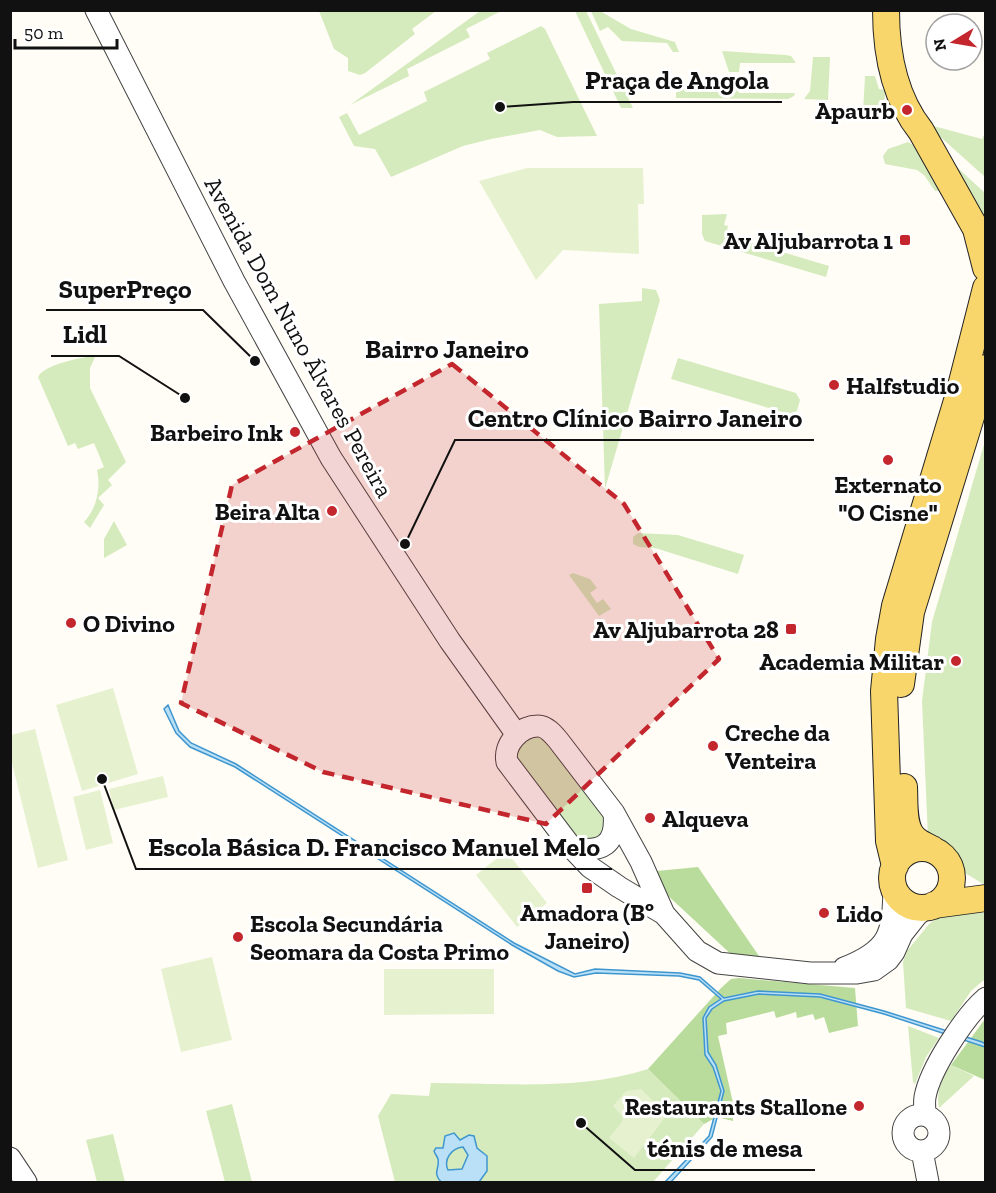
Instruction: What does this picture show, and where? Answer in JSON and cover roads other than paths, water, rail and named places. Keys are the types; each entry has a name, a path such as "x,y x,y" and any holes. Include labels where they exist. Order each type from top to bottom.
{"main road":[{"path":"886,10 888,49 910,117 921,131 976,229 986,268"},
{"path":"986,288 959,394 895,606 884,691 889,842 899,897 916,907 986,896"},
{"path":"930,906 947,894 952,879 951,870 947,861 940,854 914,839 905,819 900,691 911,612 986,368"},
{"path":"894,877 906,852 914,849 932,849"},
{"path":"951,870 965,884 986,896"}],"street":[{"name":"Avenida Dom Nuno Álvares Pereira","path":"96,10 234,281 331,458 450,641 517,735"},
{"path":"664,914 641,862 614,813 551,732 538,726 517,735 508,744 505,756 507,762 572,848 590,867 618,887 664,914 698,951 718,963 786,972 829,974 874,970 894,952 902,934 911,922 930,906"},
{"path":"572,848 589,850 605,845 611,839 615,826 614,813"},
{"path":"829,974 857,963 875,953 883,945 889,935 894,909 894,877"},
{"path":"928,1182 922,1151 908,1146 903,1132 905,1124 912,1117 926,1115 924,1098 931,1076 969,1017 986,998"},
{"path":"10,1158 26,1182"}],"water":[{"path":"168,705 179,731 191,743 236,764 514,943 575,974 595,969 680,973 700,977 724,998 758,991 820,994 884,1011 982,1042 985,1047 884,1014 820,997 759,994 724,1001 712,1009 706,1018 708,1052 716,1065 724,1091 712,1137 671,1182 665,1182 709,1136 721,1091 713,1067 705,1055 703,1018 709,1007 721,999 699,980 679,976 596,973 574,977 558,971 512,945 235,767 190,747 176,733 164,709"},
{"path":"454,1133 460,1140 469,1135 474,1136 477,1148 487,1156 487,1171 479,1182 441,1182 438,1179 438,1159 434,1151 436,1148 443,1148 445,1136","holes":["463,1147 468,1155 462,1169 448,1170 447,1162 452,1152"]}],"place":[{"name":"Praça de Angola","path":"500,107"},
{"name":"Apaurb","path":"907,110"},
{"name":"Av Aljubarrota 1","path":"905,240"},
{"name":"SuperPreço","path":"255,361"},
{"name":"Halfstudio","path":"834,385"},
{"name":"Lidl","path":"185,398"},
{"name":"Barbeiro Ink","path":"295,432"},
{"name":"Externato \"O Cisne\"","path":"888,460"},
{"name":"Beira Alta","path":"332,511"},
{"name":"Centro Clínico Bairro Janeiro","path":"405,544"},
{"name":"O Divino","path":"71,623"},
{"name":"Av Aljubarrota 28","path":"791,629"},
{"name":"Academia Militar","path":"956,661"},
{"name":"Creche da Venteira","path":"713,746"},
{"name":"Escola Básica D. Francisco Manuel Melo","path":"102,779"},
{"name":"Alqueva","path":"650,818"},
{"name":"Amadora (Bº Janeiro)","path":"587,888"},
{"name":"Lido","path":"824,913"},
{"name":"Escola Secundária Seomara da Costa Primo","path":"238,937"},
{"name":"Restaurants Stallone","path":"859,1106"},
{"name":"ténis de mesa","path":"581,1123"}],"district":[{"name":"Bairro Janeiro","path":"447,349"}]}
